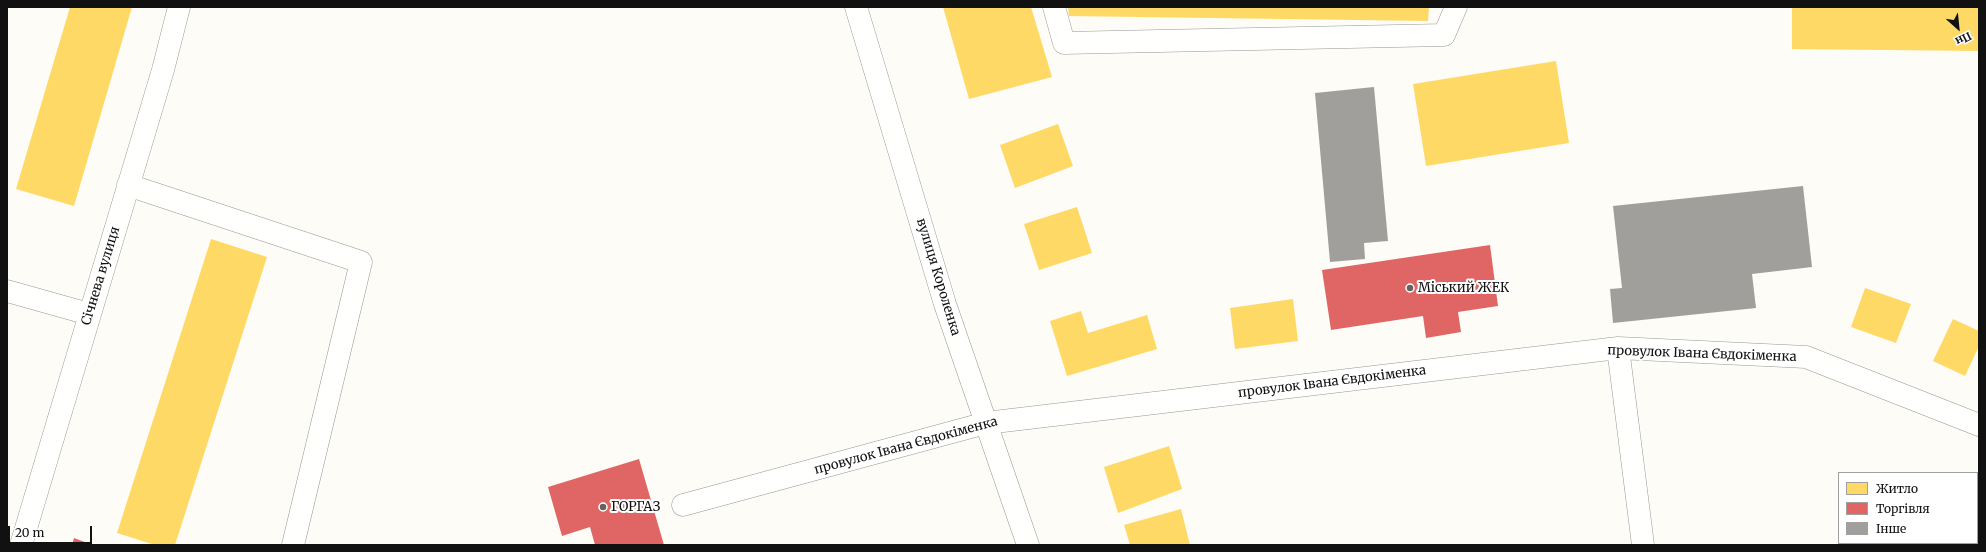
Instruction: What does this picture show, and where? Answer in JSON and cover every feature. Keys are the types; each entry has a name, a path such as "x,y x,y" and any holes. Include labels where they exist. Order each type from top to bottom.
{"street":[{"name":"Січнева вулиця","path":"21,545 163,70 179,7"},
{"name":"вулиця Короленка","path":"856,7 945,304 1028,545"},
{"path":"1054,7 1064,43 1444,35 1456,7"},
{"path":"128,185 361,262 293,545"},
{"path":"7,290 90,314"},
{"path":"1618,348 1643,545"},
{"name":"провулок Івана Євдокіменка","path":"684,505 986,423 1618,348 1806,358 1979,425"}],"building: Житло":[{"path":"70,7 132,7 74,206 16,189"},
{"path":"943,7 1031,7 1052,77 969,99"},
{"path":"1068,7 1429,7 1428,21 1069,16"},
{"path":"1792,7 1979,7 1979,51 1792,49"},
{"path":"1556,61 1569,143 1426,166 1413,84"},
{"path":"1058,124 1073,166 1015,188 1000,145"},
{"path":"1077,207 1092,253 1039,270 1024,224"},
{"path":"211,239 267,257 175,545 155,545 117,533"},
{"path":"1865,288 1911,304 1896,343 1851,327"},
{"path":"1293,299 1298,341 1235,349 1230,308"},
{"path":"1081,311 1088,333 1147,315 1157,349 1067,376 1050,321"},
{"path":"1953,319 1979,331 1979,346 1965,376 1933,361"},
{"path":"1169,446 1182,489 1118,513 1104,467"},
{"path":"1181,509 1190,545 1130,545 1124,525"}],"building: Торгівля":[{"name":"Міський ЖЕК","path":"1490,245 1498,306 1458,312 1461,332 1426,338 1423,316 1331,330 1322,270"},
{"name":"ГОРГАЗ","path":"639,459 664,545 595,545 590,527 562,536 548,487"},
{"path":"74,538 93,545 72,545"}],"building: Інше":[{"path":"1374,87 1388,241 1364,243 1365,259 1330,262 1315,93"},
{"path":"1803,186 1812,267 1752,274 1756,308 1613,323 1610,289 1622,288 1613,206"}],"place":[{"name":"Міський ЖЕК","path":"1410,288"},
{"name":"ГОРГАЗ","path":"603,507"}]}
